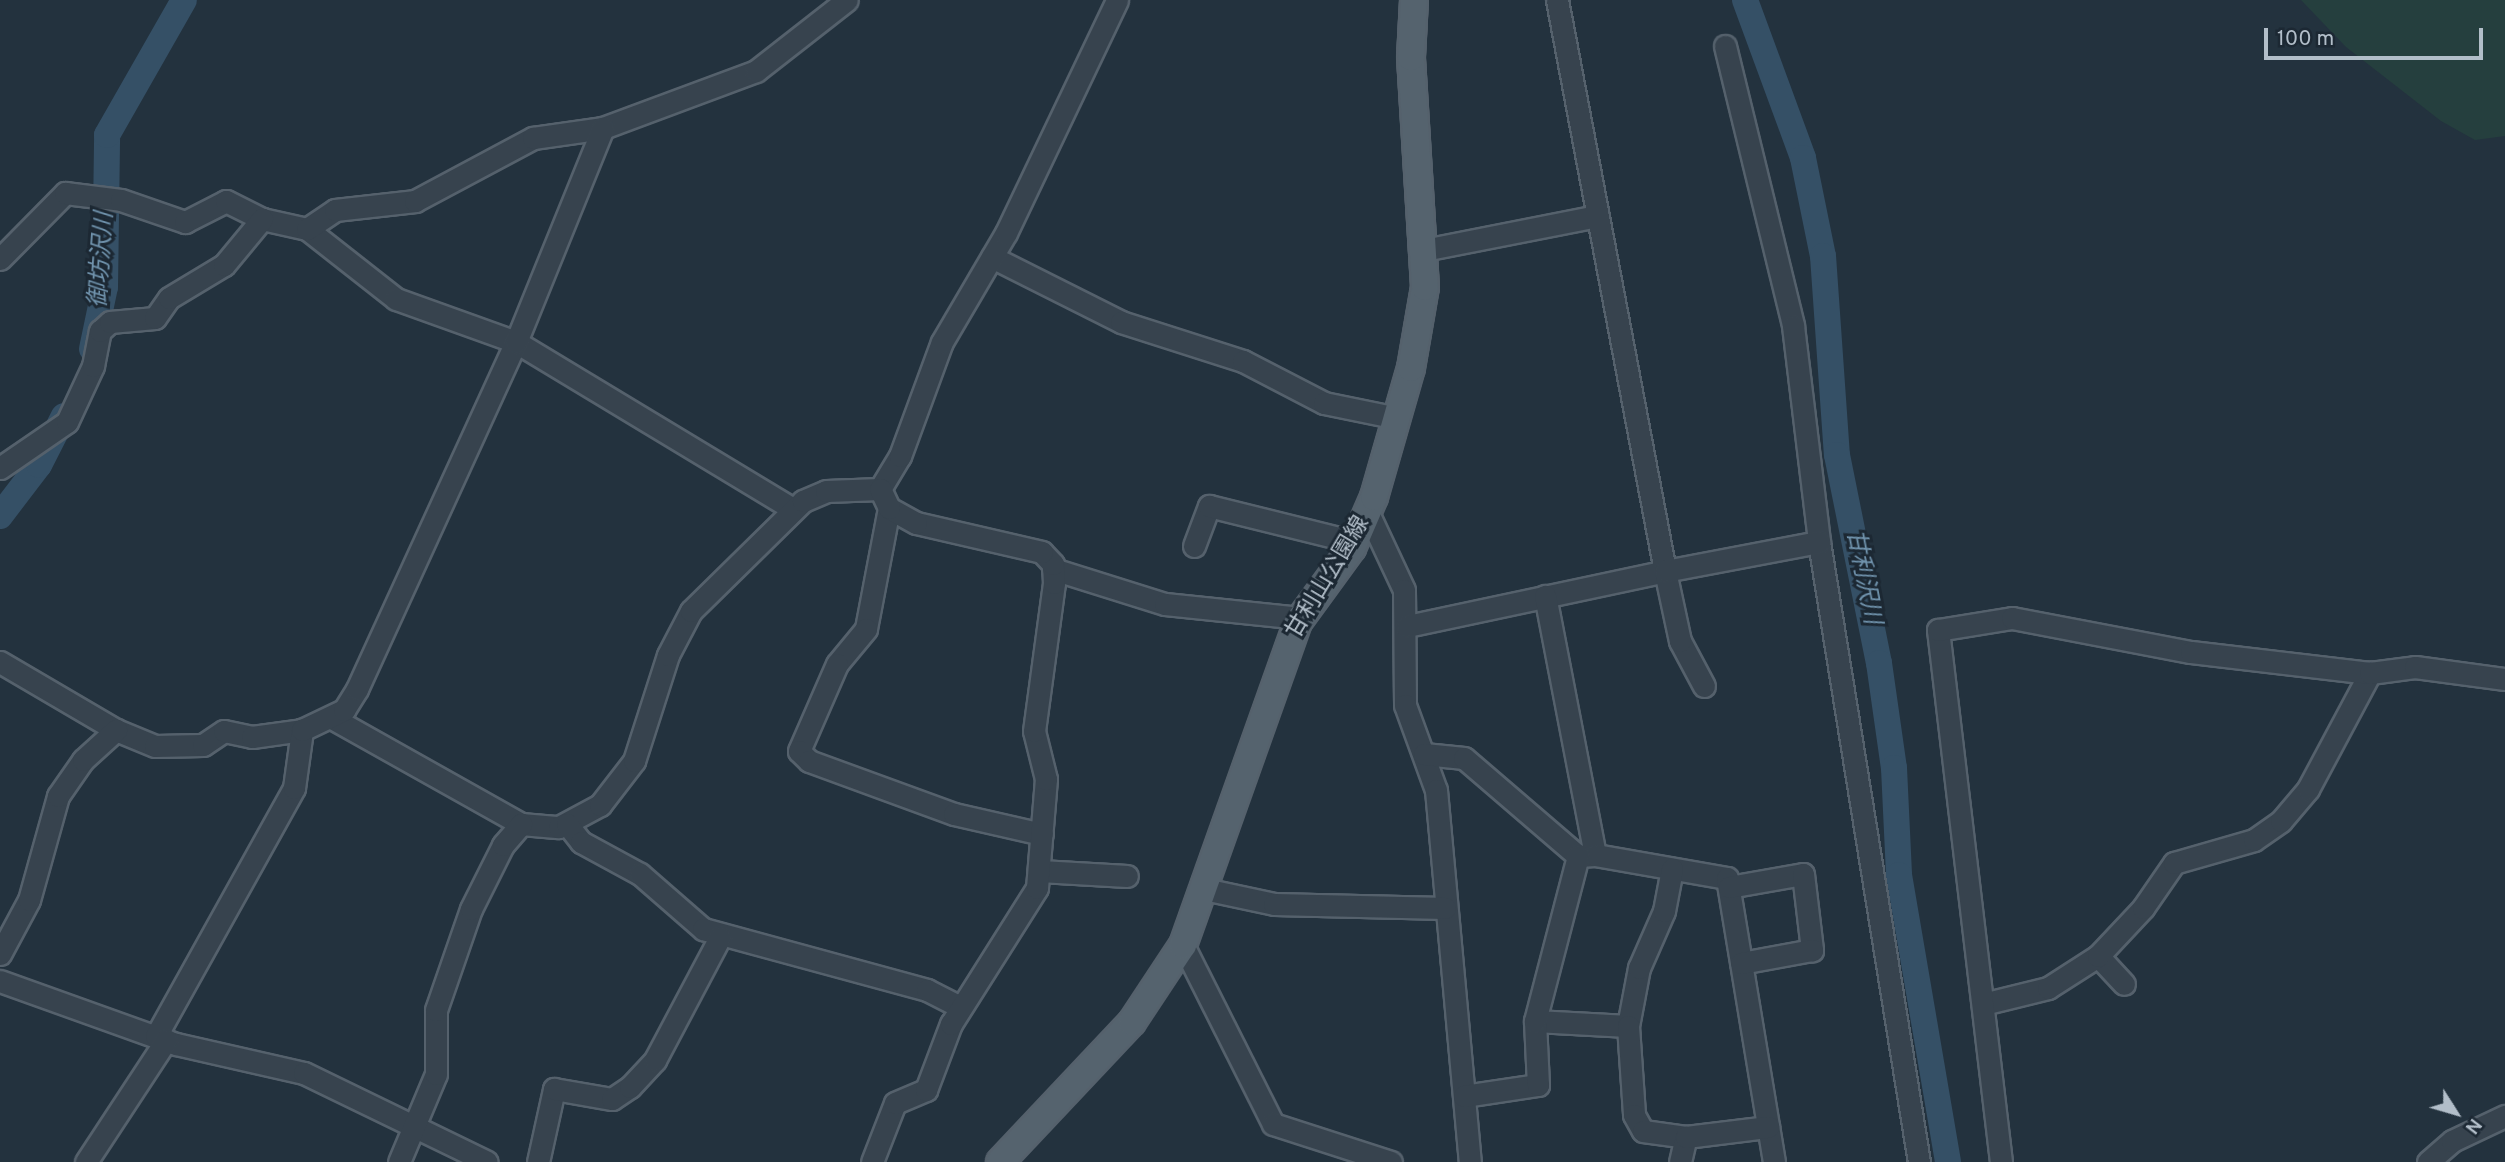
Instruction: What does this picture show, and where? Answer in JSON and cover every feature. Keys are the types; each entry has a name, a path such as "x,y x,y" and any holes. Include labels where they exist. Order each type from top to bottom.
{"main road":[{"name":"甘利山公園線","path":"1000,1162 1132,1022 1183,945 1300,618 1355,542 1368,513 1397,418 1422,317 1424,250 1411,57 1414,0"}],"street":[{"path":"307,229 335,210 415,201 468,168 554,131 603,128 756,71 847,0"},
{"path":"1042,834 954,814 808,761 799,751 837,664 866,629 884,498 942,342 992,257 1117,0"},
{"path":"1557,0 1665,571 1680,641 1704,686"},
{"path":"1725,46 1793,326 1819,542 1919,1162"},
{"path":"0,662 116,730 173,748 202,745 224,731 251,737 302,730 332,718 357,689 516,342 603,128"},
{"path":"4,247 65,193 121,200 185,222 226,201 262,219 307,229 396,299 516,342 793,509"},
{"path":"1424,250 1598,216"},
{"path":"0,468 66,422 93,366 100,331 110,321 155,318 169,298 224,265 262,219"},
{"path":"992,257 1121,322 1243,361 1324,403 1397,418"},
{"path":"332,718 521,824 567,824 600,805 634,761 667,655 691,611 793,509 826,491 884,498 916,523 1042,552 1053,569 1034,731 1046,779 1040,871 1029,909 961,1007 926,1090 895,1103 872,1162"},
{"path":"1194,546 1209,506 1355,542"},
{"path":"1368,513 1404,590 1407,626 1405,705 1436,790 1471,1162"},
{"path":"1407,626 1665,571 1819,542"},
{"path":"1053,569 1165,604 1300,618"},
{"path":"1464,1096 1538,1086 1535,1021 1586,855 1545,596"},
{"path":"2001,1162 1938,630 2012,618 2191,652 2370,673 2415,667 2505,679"},
{"path":"1983,1004 2048,988 2098,956 2143,908 2174,863 2254,840 2296,805 2370,673"},
{"path":"0,954 29,900 58,796 83,760 116,730"},
{"path":"86,1162 161,1038 294,788 302,730"},
{"path":"1424,754 1464,758 1586,855 1727,878 1774,1162"},
{"path":"399,1162 436,1074 436,1010 471,909 503,845 521,824"},
{"path":"567,824 581,842 640,874 683,917 720,937 927,990 961,1007"},
{"path":"1672,869 1664,911 1639,968 1628,1026 1634,1115 1643,1131 1686,1137 1768,1127"},
{"path":"1040,871 1128,876"},
{"path":"1729,887 1803,874 1812,950 1741,963"},
{"path":"1204,889 1274,904 1445,908"},
{"path":"538,1162 554,1089 612,1099 631,1087 654,1060 720,937"},
{"path":"1183,945 1273,1124 1391,1162"},
{"path":"2098,956 2124,984"},
{"path":"0,981 161,1038 304,1073 412,1129 487,1162"},
{"path":"1535,1021 1628,1026"},
{"path":"2428,1162 2452,1141 2505,1116"},
{"path":"1680,1162 1686,1137"}],"green space":[{"path":"2301,0 2505,0 2505,136 2475,140 2441,121 2346,47"}],"waterway":[{"name":"御坊沢川","path":"92,349 105,287 107,135 184,0"},
{"name":"甘利沢川","path":"1745,0 1803,158 1823,256 1837,455 1879,663 1894,768 1899,875 1948,1162"},
{"name":"御坊沢川","path":"0,516 39,465 64,416"}]}
